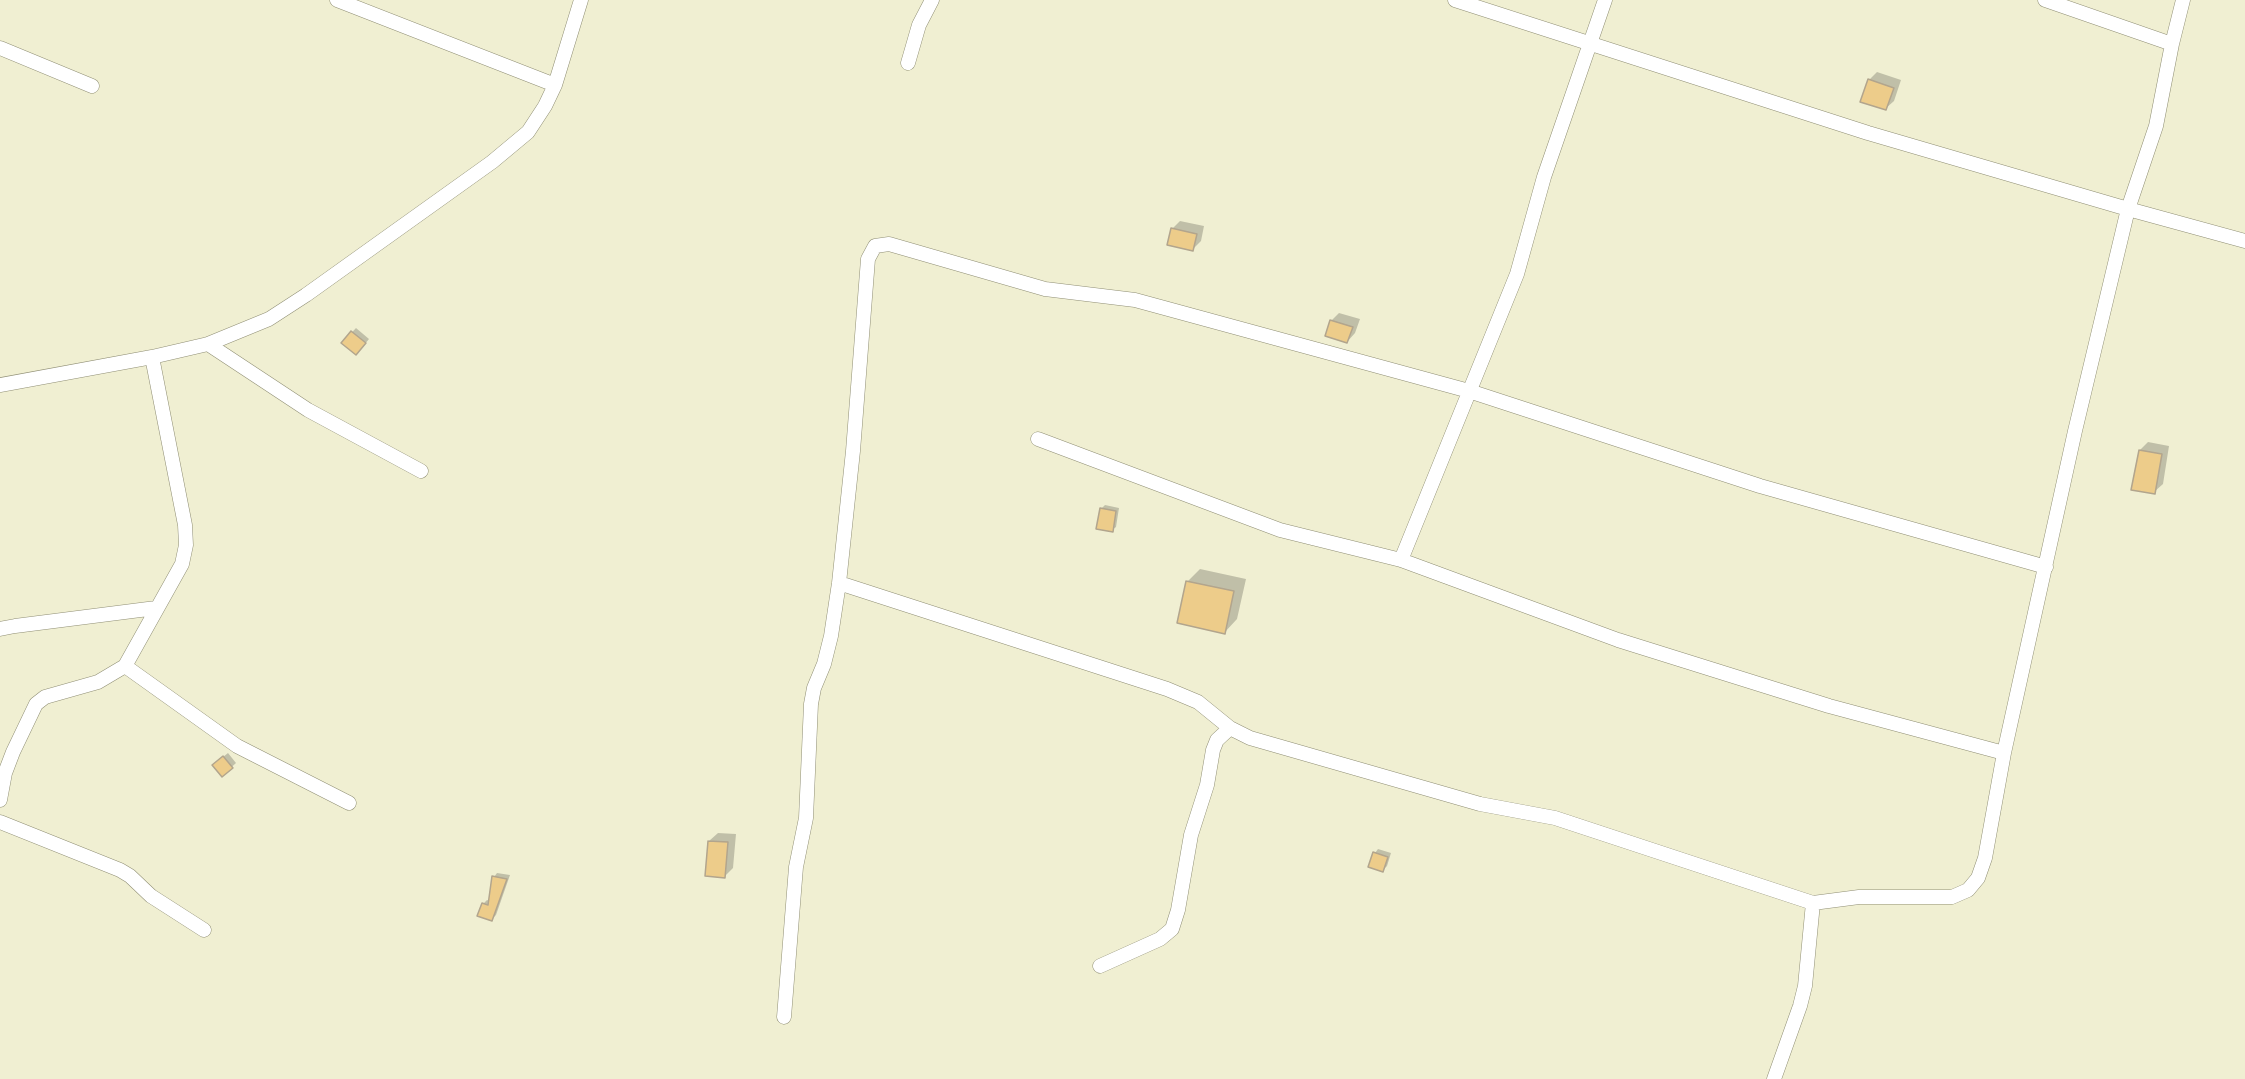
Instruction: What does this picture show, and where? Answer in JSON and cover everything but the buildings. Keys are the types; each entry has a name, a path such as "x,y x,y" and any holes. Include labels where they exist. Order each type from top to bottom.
{"street":[{"path":"337,0 555,85"},
{"path":"0,385 152,357 208,344 269,319 306,295 492,162 528,132 555,85 580,0"},
{"path":"908,63 919,25 932,0"},
{"path":"1455,0 1868,132 2245,241"},
{"path":"1401,560 1517,274 1544,177 1605,0"},
{"path":"2045,0 2172,44"},
{"path":"839,583 1167,689 1198,702 1230,728 1260,741 1480,804 1555,818 1813,903 1859,897 1952,897 1968,890 1978,878 1985,858 2004,753 2074,431 2128,209 2156,126 2183,0"},
{"path":"0,48 92,86"},
{"path":"784,1017 796,867 807,809 811,705 814,688 824,664 831,636 839,583 853,451 868,260 875,246 890,244 1045,288 1135,300 1470,391 1760,486 2046,567"},
{"path":"208,344 308,410 421,471"},
{"path":"0,800 5,773 36,705 45,697 98,682 125,666 183,564 186,544 185,525 152,357"},
{"path":"1038,439 1280,530 1401,560 1618,640 1829,706 2004,753"},
{"path":"0,629 156,608"},
{"path":"125,666 237,746 349,803"},
{"path":"1100,966 1160,939 1172,929 1179,910 1191,835 1207,785 1213,750 1217,740 1230,728"},
{"path":"0,822 120,870 130,876 151,896 204,930"},
{"path":"1774,1079 1805,986 1813,903"}]}
